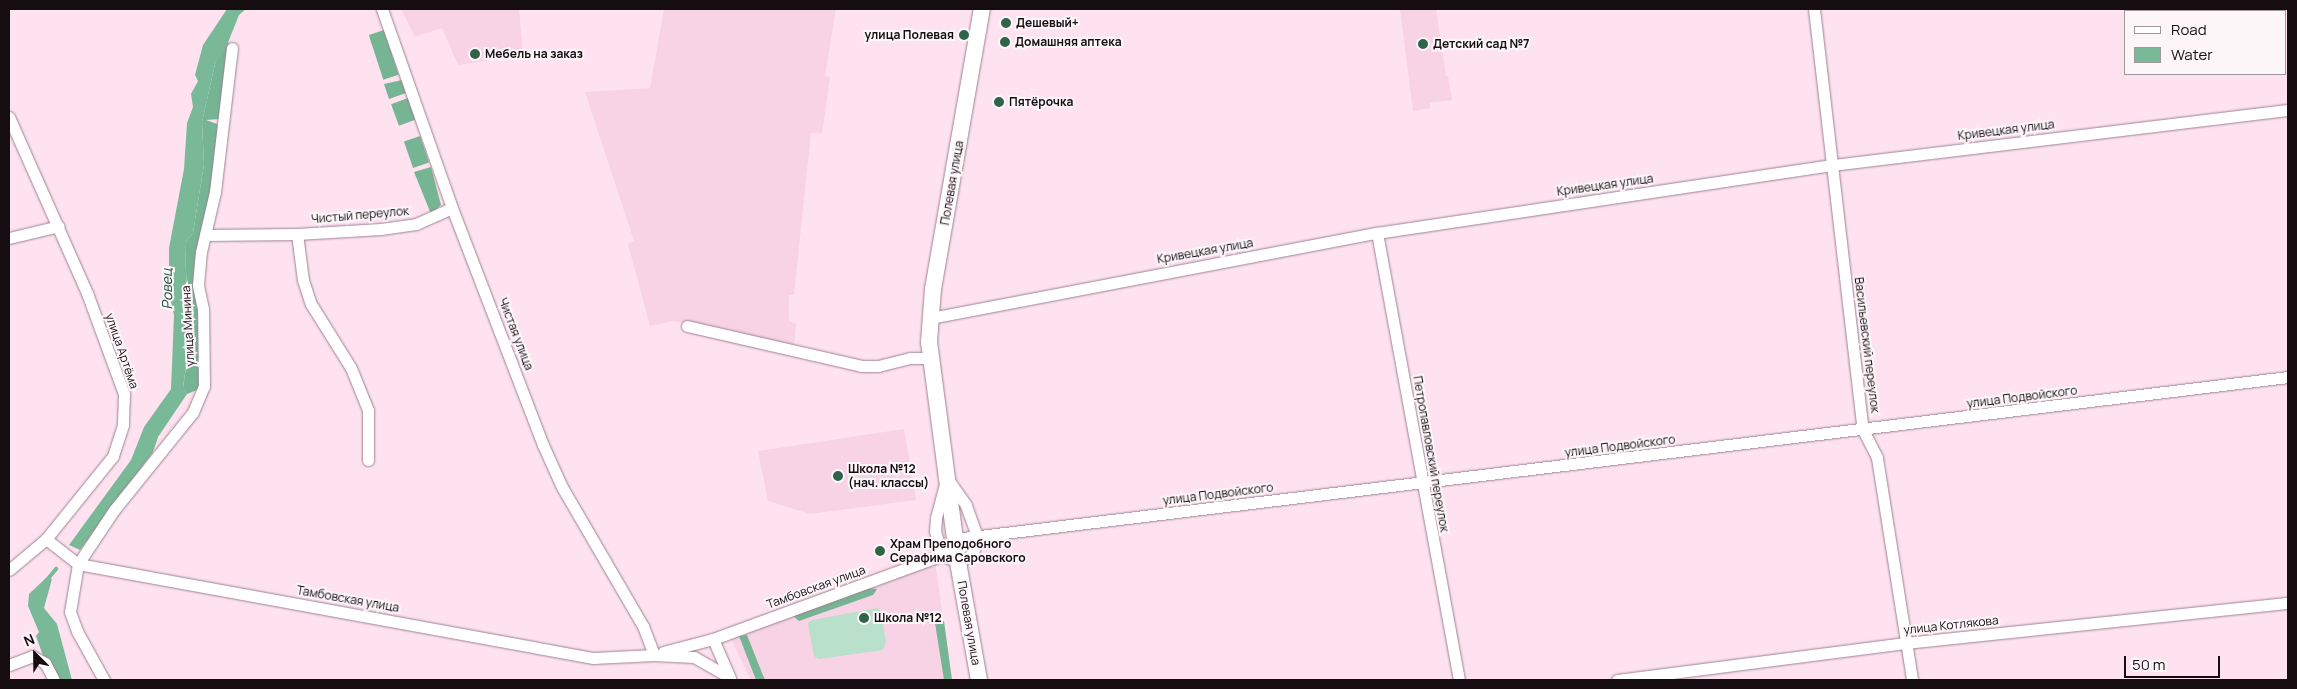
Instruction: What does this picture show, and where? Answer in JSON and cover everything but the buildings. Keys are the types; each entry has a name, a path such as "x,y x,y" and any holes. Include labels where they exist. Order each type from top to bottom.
{"street":[{"name":"Чистая улица","path":"382,9 452,208 558,478 643,626 654,655"},
{"name":"Полевая улица","path":"979,680 953,551 946,475 929,358 930,318 982,9"},
{"name":"Васильевский переулок","path":"1814,9 1863,430 1877,458 1912,680"},
{"name":"улица Минина","path":"78,564 114,510 193,412 204,386 203,309 198,286 205,235 215,192 232,48"},
{"name":"Кривецкая улица","path":"930,318 1377,233 1833,165 2288,110"},
{"name":"улица Артёма","path":"9,117 59,226 124,394 124,425 113,456 46,539 9,570"},
{"name":"Чистый переулок","path":"205,235 297,234 416,224 452,208"},
{"path":"9,238 59,226"},
{"name":"Петропавловский переулок","path":"1377,233 1459,680"},
{"name":"Чистый переулок","path":"297,234 302,280 310,304 351,368 368,410 368,460"},
{"path":"687,326 861,366 878,366 910,358 929,358"},
{"name":"улица Подвойского","path":"953,551 977,536 1422,484 2288,377"},
{"path":"946,475 973,518 977,536 973,554 953,551"},
{"name":"Тамбовская улица","path":"46,539 78,564 593,658 654,655 694,657 730,679"},
{"name":"Тамбовская улица","path":"654,655 713,639 953,551"},
{"path":"78,564 70,612 104,680"},
{"name":"улица Котлякова","path":"1617,680 1906,643 2288,603"},
{"name":"Тамбовская улица","path":"713,639 730,679"},
{"path":"9,665 32,656 45,664 54,680"}],"shaded area":[{"path":"401,9 519,9 523,55 458,65 442,28 415,37"},
{"path":"664,9 836,9 825,76 830,77 822,134 811,133 794,295 789,295 789,321 796,324 794,347 674,321 650,326 628,244 634,241 585,92 650,88"},
{"name":"Детский сад №7","path":"1400,9 1436,9 1446,76 1448,76 1452,100 1430,103 1430,108 1413,111"},
{"path":"384,30 399,75 383,80 369,35"},
{"path":"227,43 231,43 220,119 206,120 220,125 199,308 199,385 197,390 187,394 183,387 188,356 184,344 188,325 185,243 193,233 204,164 202,122 215,64"},
{"path":"402,80 406,93 389,99 384,84"},
{"path":"408,98 416,120 399,126 391,104"},
{"path":"420,136 429,162 413,168 404,142"},
{"path":"431,167 441,205 431,214 414,172"},
{"name":"Школа №12 (нач. классы)","path":"904,429 916,500 810,514 768,501 758,451"},
{"name":"Школа №12","path":"935,562 952,680 751,680 731,639"},
{"path":"866,588 877,589 873,595 799,621 792,615"},
{"path":"878,608 881,611 886,642 883,650 819,659 814,656 808,623 812,620"},
{"path":"944,621 952,680 944,680 935,623"},
{"path":"747,635 765,680 756,680 739,636"}],"water":[{"path":"227,9 246,9 239,15 225,50 215,64 202,122 204,164 193,233 185,243 188,325 184,344 188,356 183,386 187,394 158,437 153,452 80,550 69,545 131,460 144,427 171,389 174,315 169,293 169,248 184,169 187,123 193,107 191,94 198,81 195,75 203,45"},
{"path":"46,578 52,579 44,608 57,624 72,680 58,680 42,653 36,636 39,632 28,606 29,594"}],"waterway":[{"name":"Ровец","path":"46,581 56,569"}],"place":[{"name":"Дешевый+","path":"1006,23"},
{"name":"улица Полевая","path":"964,35"},
{"name":"Домашняя аптека","path":"1005,42"},
{"name":"Детский сад №7","path":"1423,44"},
{"name":"Мебель на заказ","path":"475,54"},
{"name":"Пятёрочка","path":"999,102"},
{"name":"Школа №12 (нач. классы)","path":"838,476"},
{"name":"Храм Преподобного Серафима Саровского","path":"880,551"},
{"name":"Школа №12","path":"864,618"}]}
